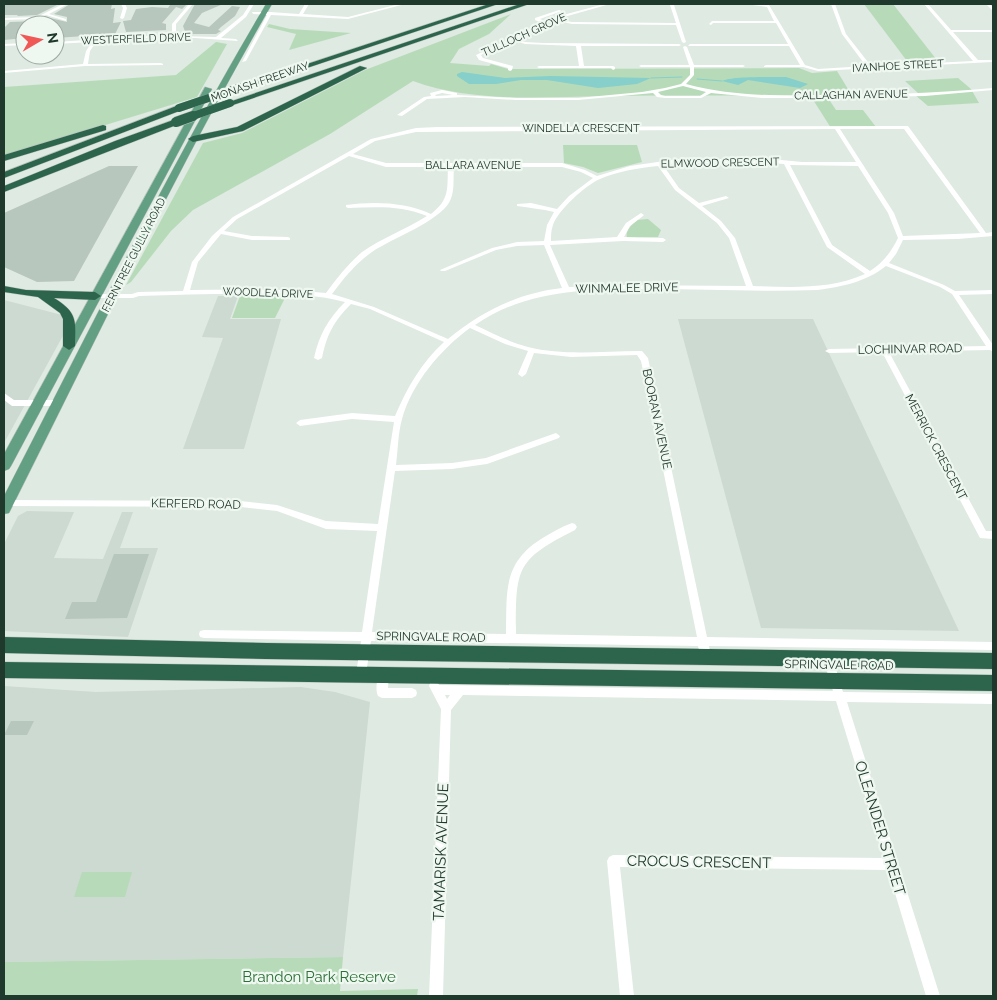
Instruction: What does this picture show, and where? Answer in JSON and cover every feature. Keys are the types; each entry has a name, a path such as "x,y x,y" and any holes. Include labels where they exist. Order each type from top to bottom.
{"highway":[{"name":"MONASH FREEWAY","path":"4,175 179,106 495,4"},
{"name":"MONASH FREEWAY","path":"4,189 109,146 176,122 526,4"},
{"path":"193,139 240,129 357,70 456,29"},
{"path":"4,158 179,106"},
{"path":"4,289 39,294 97,294"},
{"path":"39,294 64,308 68,314 70,320 69,346"},
{"name":"SPRINGVALE ROAD","path":"4,645 365,644 704,649 828,659 858,651 993,661"},
{"name":"SPRINGVALE ROAD","path":"4,670 384,674 837,689 993,683"}],"main road":[{"name":"FERNTREE GULLY ROAD","path":"5,506 193,139 259,4"},
{"name":"FERNTREE GULLY ROAD","path":"232,49 236,40 246,34 267,13 269,4"},
{"name":"FERNTREE GULLY ROAD","path":"4,466 213,82"}],"street":[{"path":"48,15 66,4"},
{"path":"122,18 125,12 123,4"},
{"path":"174,37 174,24 191,4"},
{"path":"217,39 245,16 252,4"},
{"path":"301,15 307,4"},
{"path":"253,13 352,18 402,4"},
{"path":"546,22 533,20 587,4"},
{"name":"TULLOCH GROVE","path":"510,70 510,67 481,59 478,55 546,22 608,4"},
{"path":"400,115 426,98 442,91 465,96 578,99 654,91 682,85 692,75 692,66 671,4"},
{"path":"747,4 768,6 803,66"},
{"path":"833,4 844,34 870,68"},
{"path":"926,4 978,62"},
{"path":"244,61 267,13"},
{"path":"554,19 572,23 677,24"},
{"path":"710,22 777,22"},
{"path":"246,34 260,30"},
{"path":"950,31 993,31"},
{"name":"WESTERFIELD DRIVE","path":"65,42 174,37 236,40"},
{"path":"512,39 535,44 791,45"},
{"path":"85,65 88,51 95,40"},
{"path":"578,44 582,67"},
{"name":"IVANHOE STREET","path":"766,66 803,66 818,70 993,61"},
{"path":"4,72 85,65 161,64"},
{"path":"641,66 743,66"},
{"path":"539,67 613,67 613,69"},
{"name":"CALLAGHAN AVENUE","path":"682,85 709,92 749,97 850,97 993,89"},
{"name":"CALLAGHAN AVENUE","path":"654,91 659,96 665,97 701,97 709,92"},
{"path":"391,117 409,114"},
{"name":"WINDELLA CRESCENT","path":"186,291 195,262 219,232 246,212 373,140 387,135 438,129 906,127 984,235"},
{"path":"837,128 891,213 901,238 941,238 993,234"},
{"name":"BALLARA AVENUE","path":"348,154 386,165 562,166 583,171 597,178"},
{"name":"ELMWOOD CRESCENT","path":"546,244 550,225 558,211 571,197 597,178 630,168 688,161 860,164"},
{"path":"786,162 829,246 869,274"},
{"path":"659,163 677,189 719,222 732,238 750,288"},
{"path":"328,295 353,264 368,251 432,216 444,206 450,196 451,165"},
{"path":"698,205 726,198"},
{"path":"519,205 531,205 558,211"},
{"path":"348,206 412,208 432,216"},
{"path":"620,238 630,221 641,215"},
{"path":"219,232 252,238 288,239"},
{"path":"443,270 494,249 517,244 546,244 614,240 620,238 630,240 663,240"},
{"name":"WINMALEE DRIVE","path":"361,674 398,419 409,392 430,360 470,325 511,303 544,293 566,289 590,287 826,287 852,281 886,264 896,250 901,238"},
{"path":"546,244 566,289"},
{"path":"886,264 942,286 954,293 992,349"},
{"name":"WOODLEA DRIVE","path":"97,294 133,296 138,294 186,291 289,292 328,295 372,308 449,342"},
{"path":"954,293 993,292"},
{"path":"318,358 322,338 330,321 350,301"},
{"name":"BOORAN AVENUE","path":"470,325 500,340 532,350 575,354 639,352 644,360 704,649"},
{"name":"LOCHINVAR ROAD","path":"829,351 992,349"},
{"path":"522,374 532,350"},
{"name":"MERRICK CRESCENT","path":"884,350 983,535 993,535"},
{"path":"4,396 12,403 58,403"},
{"path":"300,423 352,416 398,419"},
{"path":"390,468 452,466 487,461 556,436"},
{"name":"KERFERD ROAD","path":"5,506 241,504 277,508 326,525 382,528"},
{"path":"511,639 511,594 514,574 525,554 544,540 572,527"},
{"name":"SPRINGVALE ROAD","path":"204,634 365,644 511,639 704,649 735,643 858,651 993,646"},
{"name":"OLEANDER STREET","path":"828,659 933,996"},
{"path":"384,674 382,692 412,693"},
{"path":"427,675 446,708 461,690"},
{"name":"SPRINGVALE ROAD","path":"436,690 837,689 993,699"},
{"name":"TAMARISK AVENUE","path":"436,996 446,708"},
{"name":"CROCUS CRESCENT","path":"627,996 613,862 891,864"}],"shaded area":[{"path":"218,296 238,296 230,319 281,319 244,449 183,449 223,338 202,337"},
{"path":"4,300 62,315 65,332 4,443"},
{"path":"678,319 813,319 959,631 761,628"},
{"path":"27,511 74,512 54,558 103,559 122,512 133,512 120,548 158,548 128,637 4,631 4,544 18,516"},
{"path":"4,686 96,692 301,687 335,692 370,702 343,957 4,962"}],"green space":[{"path":"864,4 893,4 940,64 910,65"},
{"path":"511,14 489,34 459,49 450,63 489,66 491,64 508,69 799,68 812,73 837,71 851,94 826,95 836,110 863,110 876,127 831,128 810,95 508,97 460,93 413,81 330,134 193,210 171,231 131,282 126,285 203,143 242,133 365,70"},
{"path":"269,24 290,29 351,33 289,50 296,34 267,27"},
{"path":"216,42 227,44 197,97 4,156 4,87 176,75"},
{"path":"958,78 971,89 979,103 928,106 914,94 918,93 905,81"},
{"path":"563,145 637,145 642,162 598,173 583,167 564,163"},
{"path":"648,219 661,230 658,237 627,238 628,230 637,220"},
{"path":"240,296 286,296 275,318 232,318"},
{"path":"82,872 132,872 125,897 74,897"},
{"name":"Brandon Park Reserve","path":"343,957 340,991 418,989 417,996 4,996 4,962"}],"water":[{"path":"462,72 505,78 551,76 651,78 637,84 598,88 547,80 469,84 457,76 457,74"},
{"path":"786,77 808,84 800,88 748,80 738,85 722,81 738,78"}],"building":[{"path":"4,4 59,4 37,15 4,15"},
{"path":"70,4 112,4 111,9 115,8 113,23 121,22 115,34 65,37 65,22 67,22 67,17 54,14"},
{"path":"187,4 182,9 176,7 162,23 166,24 166,30 126,32 123,21 131,20 136,9 168,8 170,5"},
{"path":"195,4 223,4 202,13 194,23 209,27 232,6 240,7 235,16 221,27 218,30 221,31 216,34 186,34 183,26"},
{"path":"10,22 15,22 15,39 4,40 4,28"},
{"path":"109,166 138,166 74,281 37,282 4,267 4,213"},
{"path":"114,554 149,554 127,618 65,619 72,602 96,602"},
{"path":"11,721 34,721 27,735 4,735"}],"waterway":[{"path":"651,78 682,77"},
{"path":"697,79 722,81"}]}
